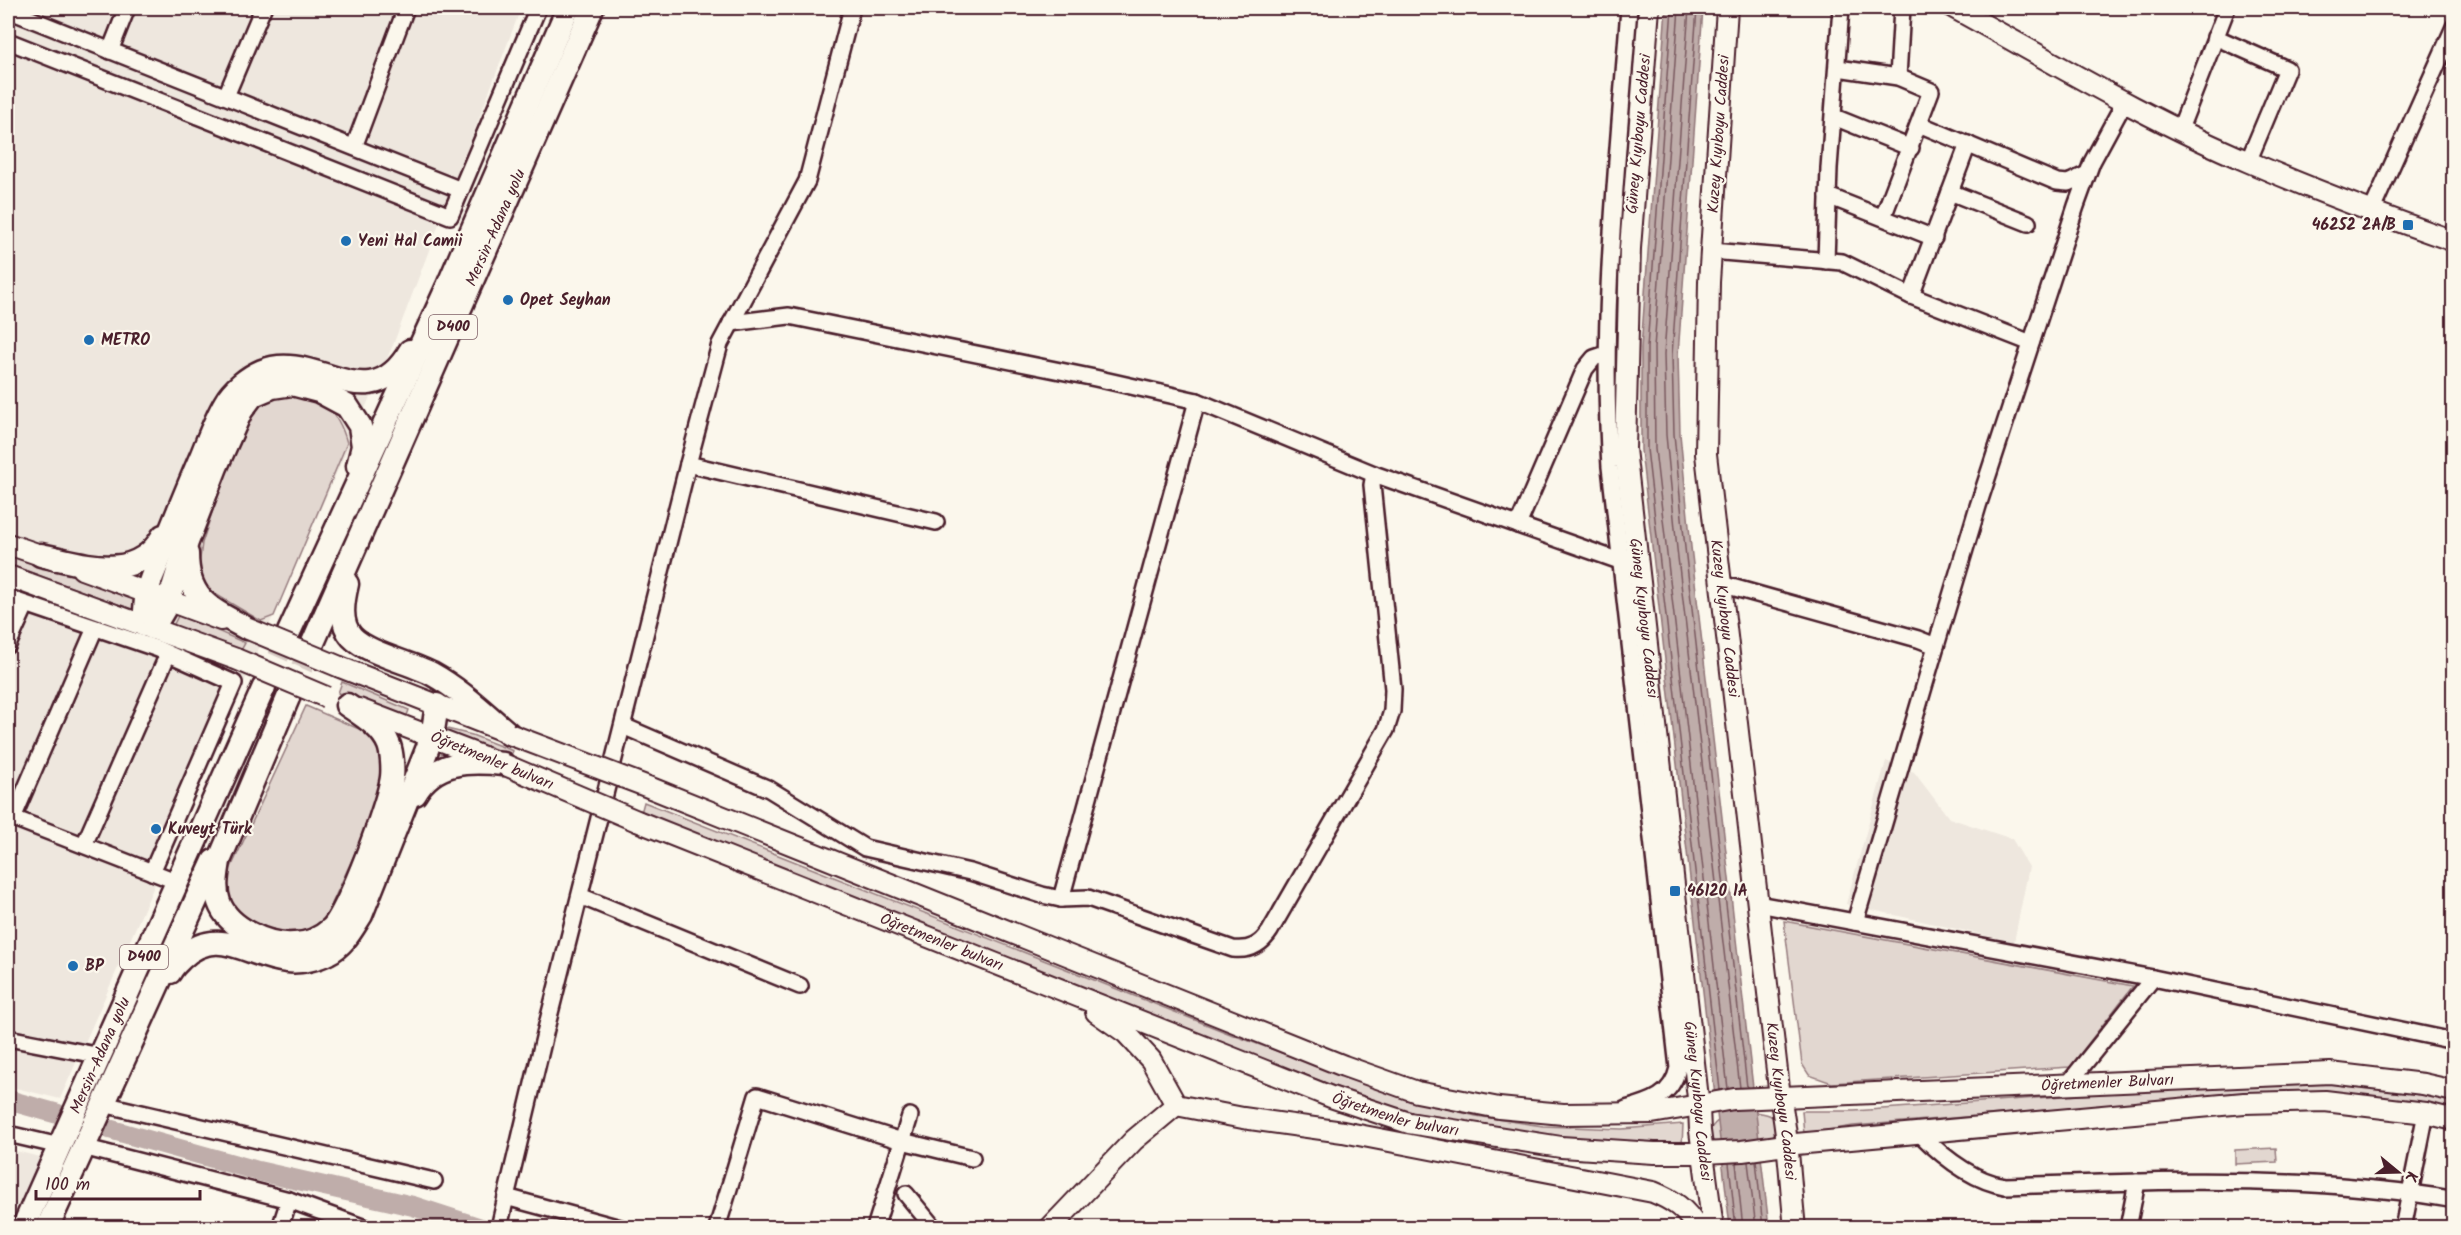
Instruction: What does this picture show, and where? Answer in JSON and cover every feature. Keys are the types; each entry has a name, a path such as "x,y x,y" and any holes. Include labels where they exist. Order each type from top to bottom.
{"highway":[{"name":"Mersin-Adana yolu","path":"289,632 447,288 568,8"},
{"name":"Mersin-Adana yolu","path":"312,645 592,8"},
{"path":"148,626 147,592 178,509 225,402 241,384 262,371 277,367 299,367 354,384 370,384 387,377 404,362 447,288"},
{"path":"148,626 169,601 187,542 241,411 253,395 272,387 292,384 319,391 347,406 360,426 363,446 357,470 318,568"},
{"path":"41,555 89,565 118,568 138,562 157,547 178,509"},
{"path":"367,519 353,561 344,600 344,619 349,633 366,646 418,667 445,682 509,734"},
{"path":"187,542 187,570 194,591 208,608 246,628"},
{"name":"Mersin-Adana yolu","path":"23,1227 264,687"},
{"name":"Mersin-Adana yolu","path":"47,1227 288,698 219,861 216,882 219,902 230,920 247,931 284,944 315,940 333,928 347,904 387,802 392,775 389,746 373,723 347,705"},
{"path":"106,1097 152,1002 172,968 189,951 208,943 224,943 288,962 309,960 329,953 348,937 361,915 432,737 437,705"},
{"path":"399,821 421,784 442,767 481,762 503,764"}],"main road":[{"name":"Güney Kıyıboyu Caddesi","path":"1649,8 1630,248 1625,449 1704,1105 1700,1131 1709,1152 1713,1227"},
{"name":"Kuzey Kıyıboyu Caddesi","path":"1727,8 1709,282 1706,454 1780,1097 1785,1123 1776,1146 1795,1227"},
{"path":"1954,8 2125,101 2248,162 2454,241"},
{"name":"Öğretmenler bulvarı","path":"8,544 246,628 1332,1061 1417,1092 1499,1108 1563,1114 1652,1113 1759,1098"},
{"name":"Öğretmenler bulvarı","path":"8,576 236,659 326,697 503,764 637,821 1331,1097 1409,1123 1561,1147 1654,1153 1742,1151 1776,1146"},
{"path":"1069,993 1126,1034 1151,1060 1176,1105 1243,1118 1343,1132 1653,1192 1683,1208 1697,1227"},
{"name":"Öğretmenler Bulvarı","path":"1759,1098 2330,1073 2423,1084 2454,1091"},
{"name":"Öğretmenler Bulvarı","path":"1776,1146 2244,1103 2325,1101 2426,1113 2454,1120"},
{"path":"1050,1227 1134,1140 1176,1105"},
{"path":"1343,1132 1388,1116"}],"street":[{"path":"110,51 128,8"},
{"path":"226,96 263,8"},
{"path":"354,147 406,8"},
{"path":"8,41 450,216 538,8"},
{"path":"499,1226 688,464 720,344 807,181 852,8"},
{"path":"1608,1113 1647,1103 1669,1090 1675,1081 1678,1068 1620,562 1606,400 1612,237 1629,8"},
{"path":"1826,261 1828,196 1841,8"},
{"path":"1898,77 1902,8"},
{"path":"2180,129 2227,8"},
{"path":"8,10 461,190"},
{"path":"2372,210 2454,27"},
{"path":"2215,37 2287,69 2248,162"},
{"path":"1838,68 1898,77 1931,91 1883,217"},
{"path":"1855,922 1936,646 2086,174 2125,101"},
{"path":"1834,117 1911,148"},
{"path":"1919,124 2057,182 2068,183 2086,174"},
{"path":"1911,296 1968,144"},
{"path":"1950,192 2028,223"},
{"path":"1828,196 1934,238"},
{"path":"1712,251 1842,262 1911,296 2031,342"},
{"path":"732,323 789,316 1197,401 1374,474 1639,568"},
{"path":"1518,525 1585,369 1594,358 1606,354"},
{"path":"1060,899 1197,401"},
{"path":"688,464 936,522"},
{"path":"623,726 769,789 865,848 970,872 1021,890 1060,899 1088,898 1233,949 1249,949 1264,940 1386,730 1392,711 1393,690 1372,484 1374,474"},
{"path":"1721,584 1936,646"},
{"path":"8,598 168,654 234,683 152,872"},
{"path":"8,645 26,604"},
{"path":"95,628 10,817 177,882"},
{"path":"84,845 168,654"},
{"path":"856,870 865,848"},
{"path":"580,896 800,986"},
{"path":"1758,904 2153,978 2454,1041"},
{"path":"2068,1084 2153,978"},
{"path":"8,1038 101,1056"},
{"path":"717,1227 757,1096 902,1141 972,1158"},
{"path":"106,1097 434,1181"},
{"path":"2403,1227 2426,1113"},
{"path":"875,1227 909,1116"},
{"path":"1918,1133 1970,1174 1998,1185 2295,1182 2411,1192 2454,1200"},
{"path":"8,1134 60,1146"},
{"path":"83,1147 289,1200 365,1227"},
{"path":"2128,1227 2137,1182"},
{"path":"906,1194 934,1227"},
{"path":"506,1197 620,1227"},
{"path":"280,1227 289,1200"}],"shaded area":[{"path":"8,8 521,8 393,345 60,1099 8,1086"},
{"path":"286,394 309,398 326,406 338,421 347,443 274,616 261,621 210,591 198,575 202,543 235,443 254,412 267,398"},
{"path":"8,554 62,570 142,599 137,611 8,564"},
{"path":"179,614 245,643 239,654 173,626"},
{"path":"342,682 409,710 405,721 338,693"},
{"path":"306,706 366,732 380,752 383,779 366,829 324,921 305,932 285,934 254,927 229,910 223,885"},
{"path":"447,729 472,735 513,751 508,761 444,737"},
{"path":"1886,761 1914,772 1949,818 2012,839 2029,867 2014,942 1846,904"},
{"path":"644,802 1233,1035 1410,1100 1476,1116 1543,1126 1622,1129 1683,1124 1682,1146 1541,1137 1472,1126 1406,1111 1227,1045 641,813"},
{"path":"1784,921 2133,986 2070,1067 1832,1083 1809,1075 1802,1064"},
{"path":"2316,1081 2454,1097 2453,1108 2368,1095 2259,1093 1853,1126 1804,1134 1802,1111 1854,1111 2261,1082"},
{"path":"1744,1112 1772,1116 1777,1124 1774,1135 1761,1142 1718,1145 1711,1139 1709,1132 1715,1123 1728,1116"},
{"path":"2276,1148 2277,1162 2235,1164 2235,1150"},
{"path":"8,1149 40,1157 8,1226"}],"water":[{"path":"1666,8 1703,8 1678,355 1680,434 1769,1227 1730,1227 1641,450 1641,348"}],"waterway":[{"path":"8,1100 58,1114"},
{"path":"109,1129 258,1171 413,1206 481,1228"}],"tunnel":[{"path":"264,687 289,632"},
{"path":"288,698 312,645"}],"place":[{"name":"46252 2A/B","path":"2408,225"},
{"name":"Yeni Hal Camii","path":"346,241"},
{"name":"Opet Seyhan","path":"508,300"},
{"name":"METRO","path":"89,340"},
{"name":"Kuveyt Türk","path":"156,829"},
{"name":"46120 1A","path":"1675,891"},
{"name":"BP","path":"73,966"}]}
